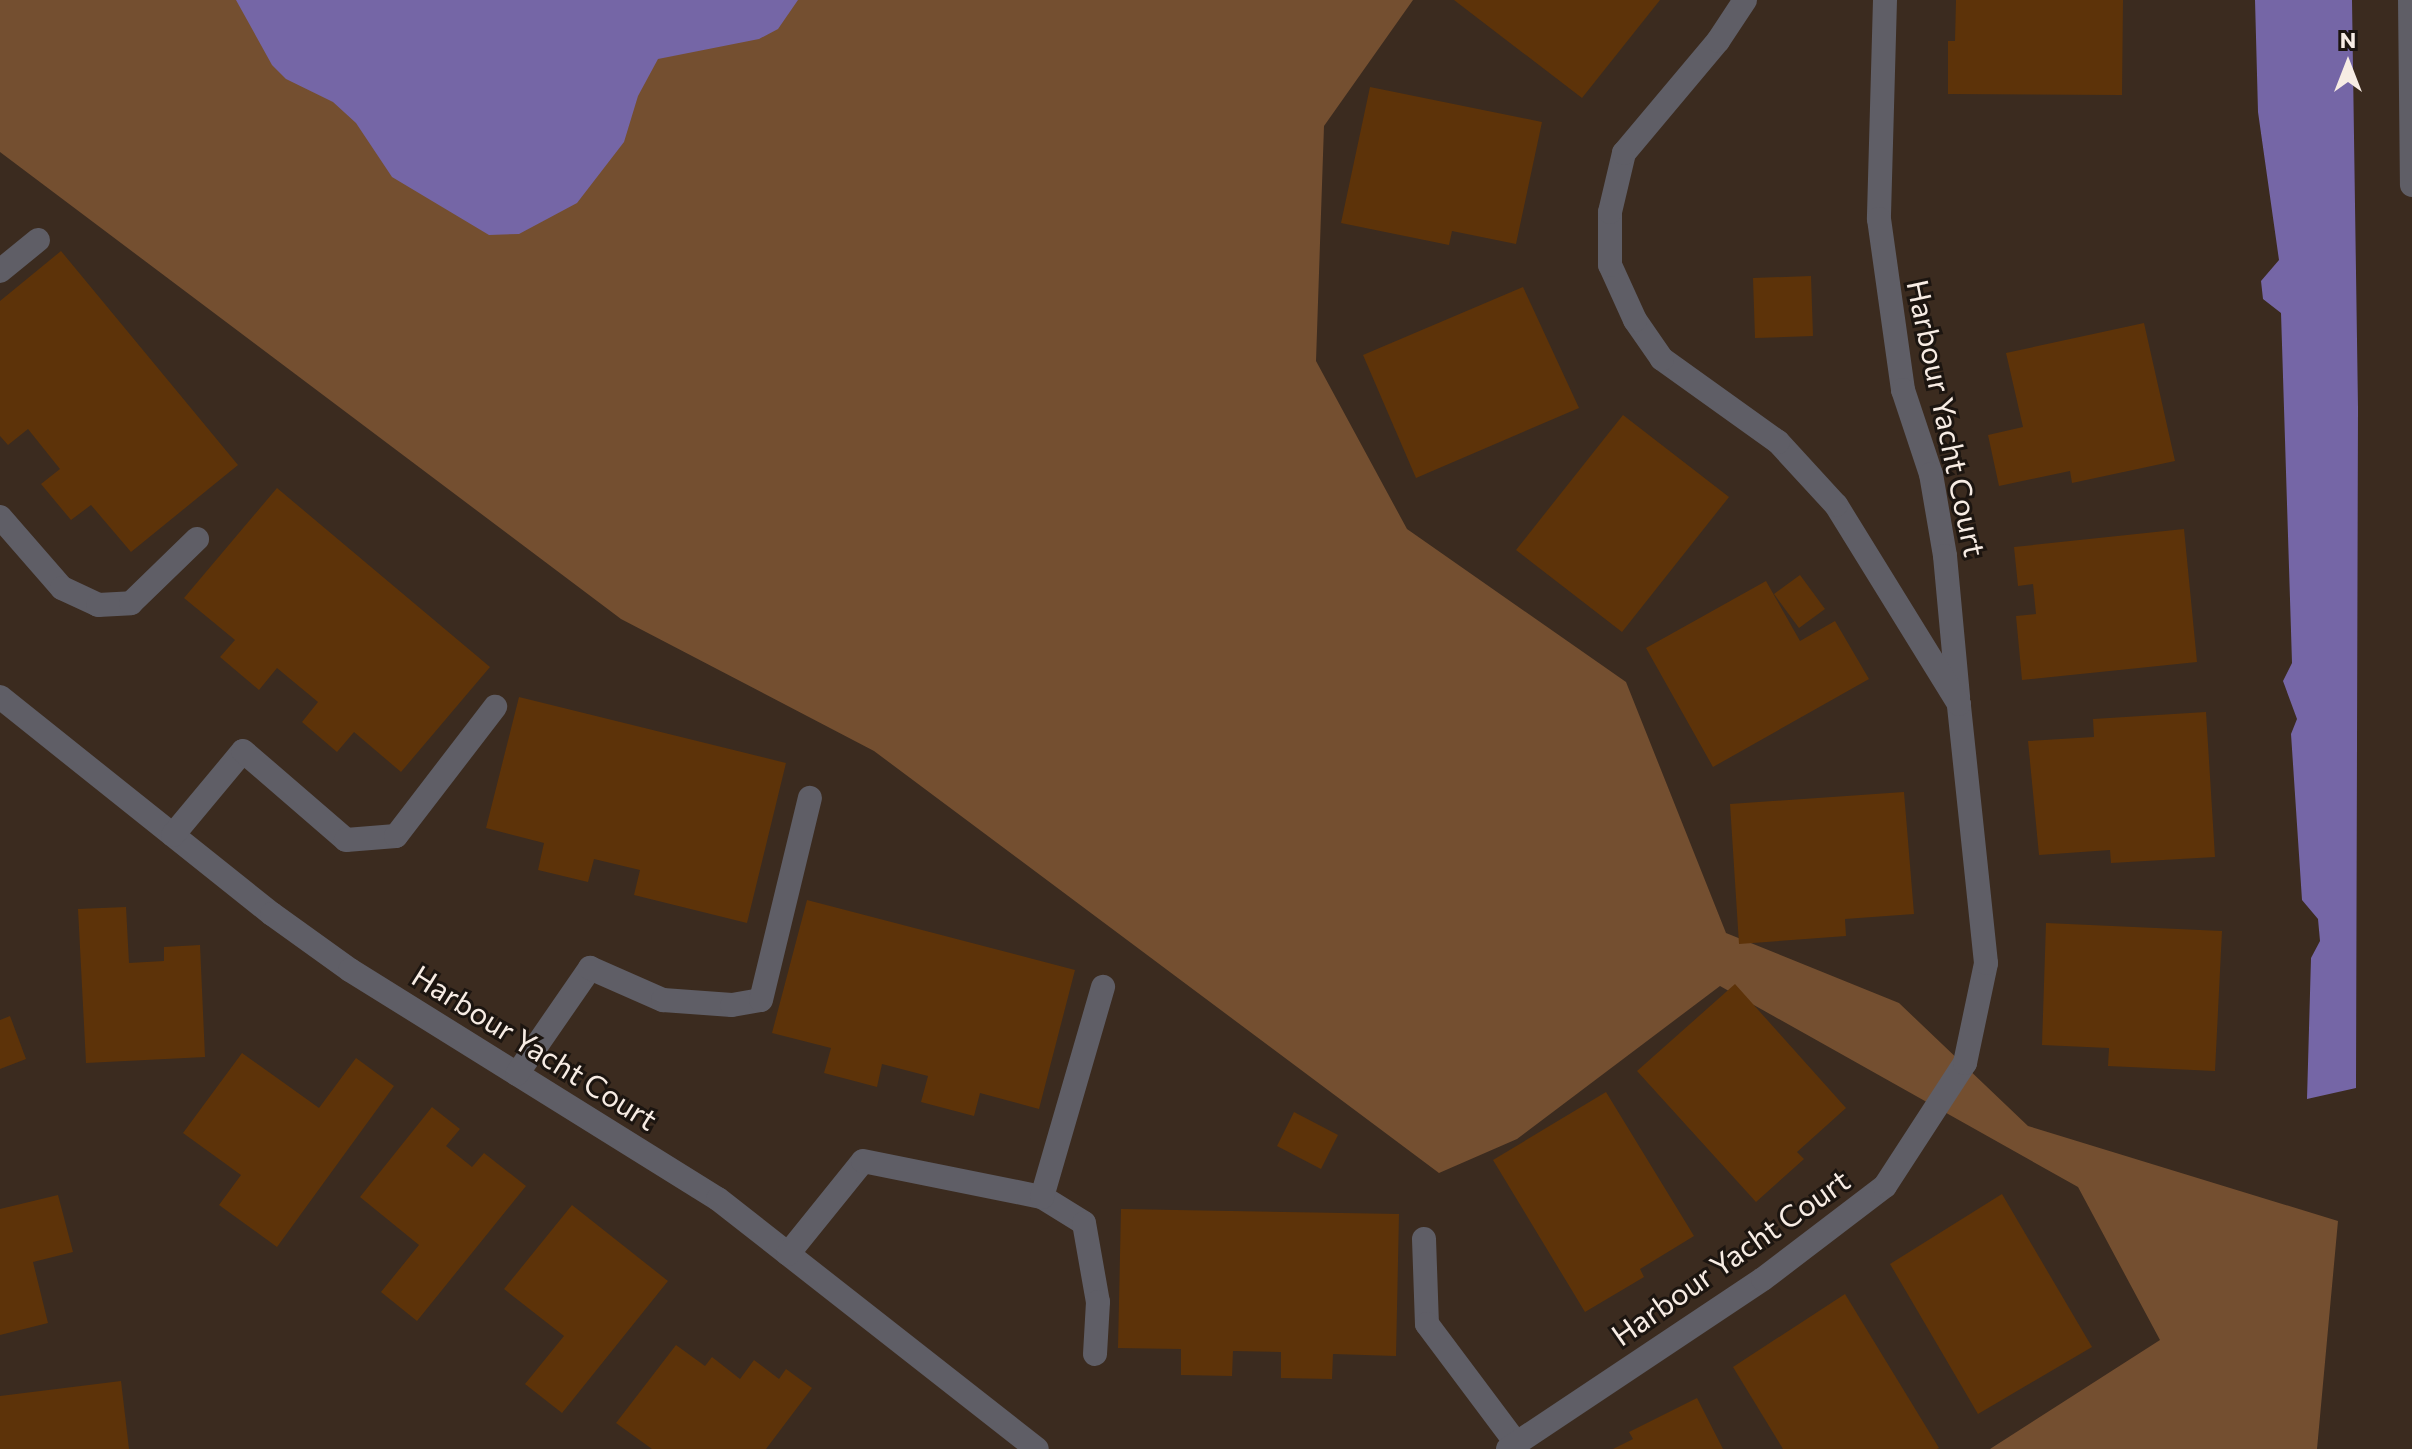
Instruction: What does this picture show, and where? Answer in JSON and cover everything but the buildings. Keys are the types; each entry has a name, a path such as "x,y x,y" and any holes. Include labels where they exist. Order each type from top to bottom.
{"street":[{"name":"Harbour Yacht Court","path":"1745,0 1718,41 1624,153 1610,212 1610,265 1635,320 1662,359 1778,442 1836,505 1959,704"},
{"name":"Harbour Yacht Court","path":"1512,1446 1763,1279 1885,1186 1965,1063 1986,963 1942,542 1931,474 1903,390 1879,219 1885,0"},
{"path":"2410,0 2412,185"},
{"path":"0,271 38,240"},
{"path":"0,517 62,588 98,605 131,603 197,539"},
{"name":"Harbour Yacht Court","path":"0,697 173,835 350,970 718,1199 1037,1449"},
{"path":"173,835 243,751 346,840 396,836 495,707"},
{"path":"517,1074 590,968 663,1000 732,1005 761,1000 810,798"},
{"path":"1042,1197 1103,987"},
{"path":"788,1254 863,1161 1042,1197 1084,1223 1098,1302 1095,1354"},
{"path":"1424,1239 1427,1324 1512,1446"}],"shaded area":[{"path":"0,0 1413,0 1324,126 1316,361 1407,529 1626,682 1726,933 1899,1003 2028,1126 2338,1221 2317,1449 1990,1449 2160,1340 2078,1187 1720,986 1517,1139 1439,1173 874,751 621,619 0,152"},
{"path":"236,0 798,0 778,29 759,39 658,59 638,96 624,142 577,203 519,234 489,235 392,177 356,123 333,102 286,79 272,65"},
{"path":"2255,0 2352,0 2358,408 2356,1088 2307,1099 2311,958 2320,941 2318,919 2302,900 2291,734 2297,719 2283,681 2292,663 2281,313 2263,299 2261,281 2279,260 2258,112"}]}
